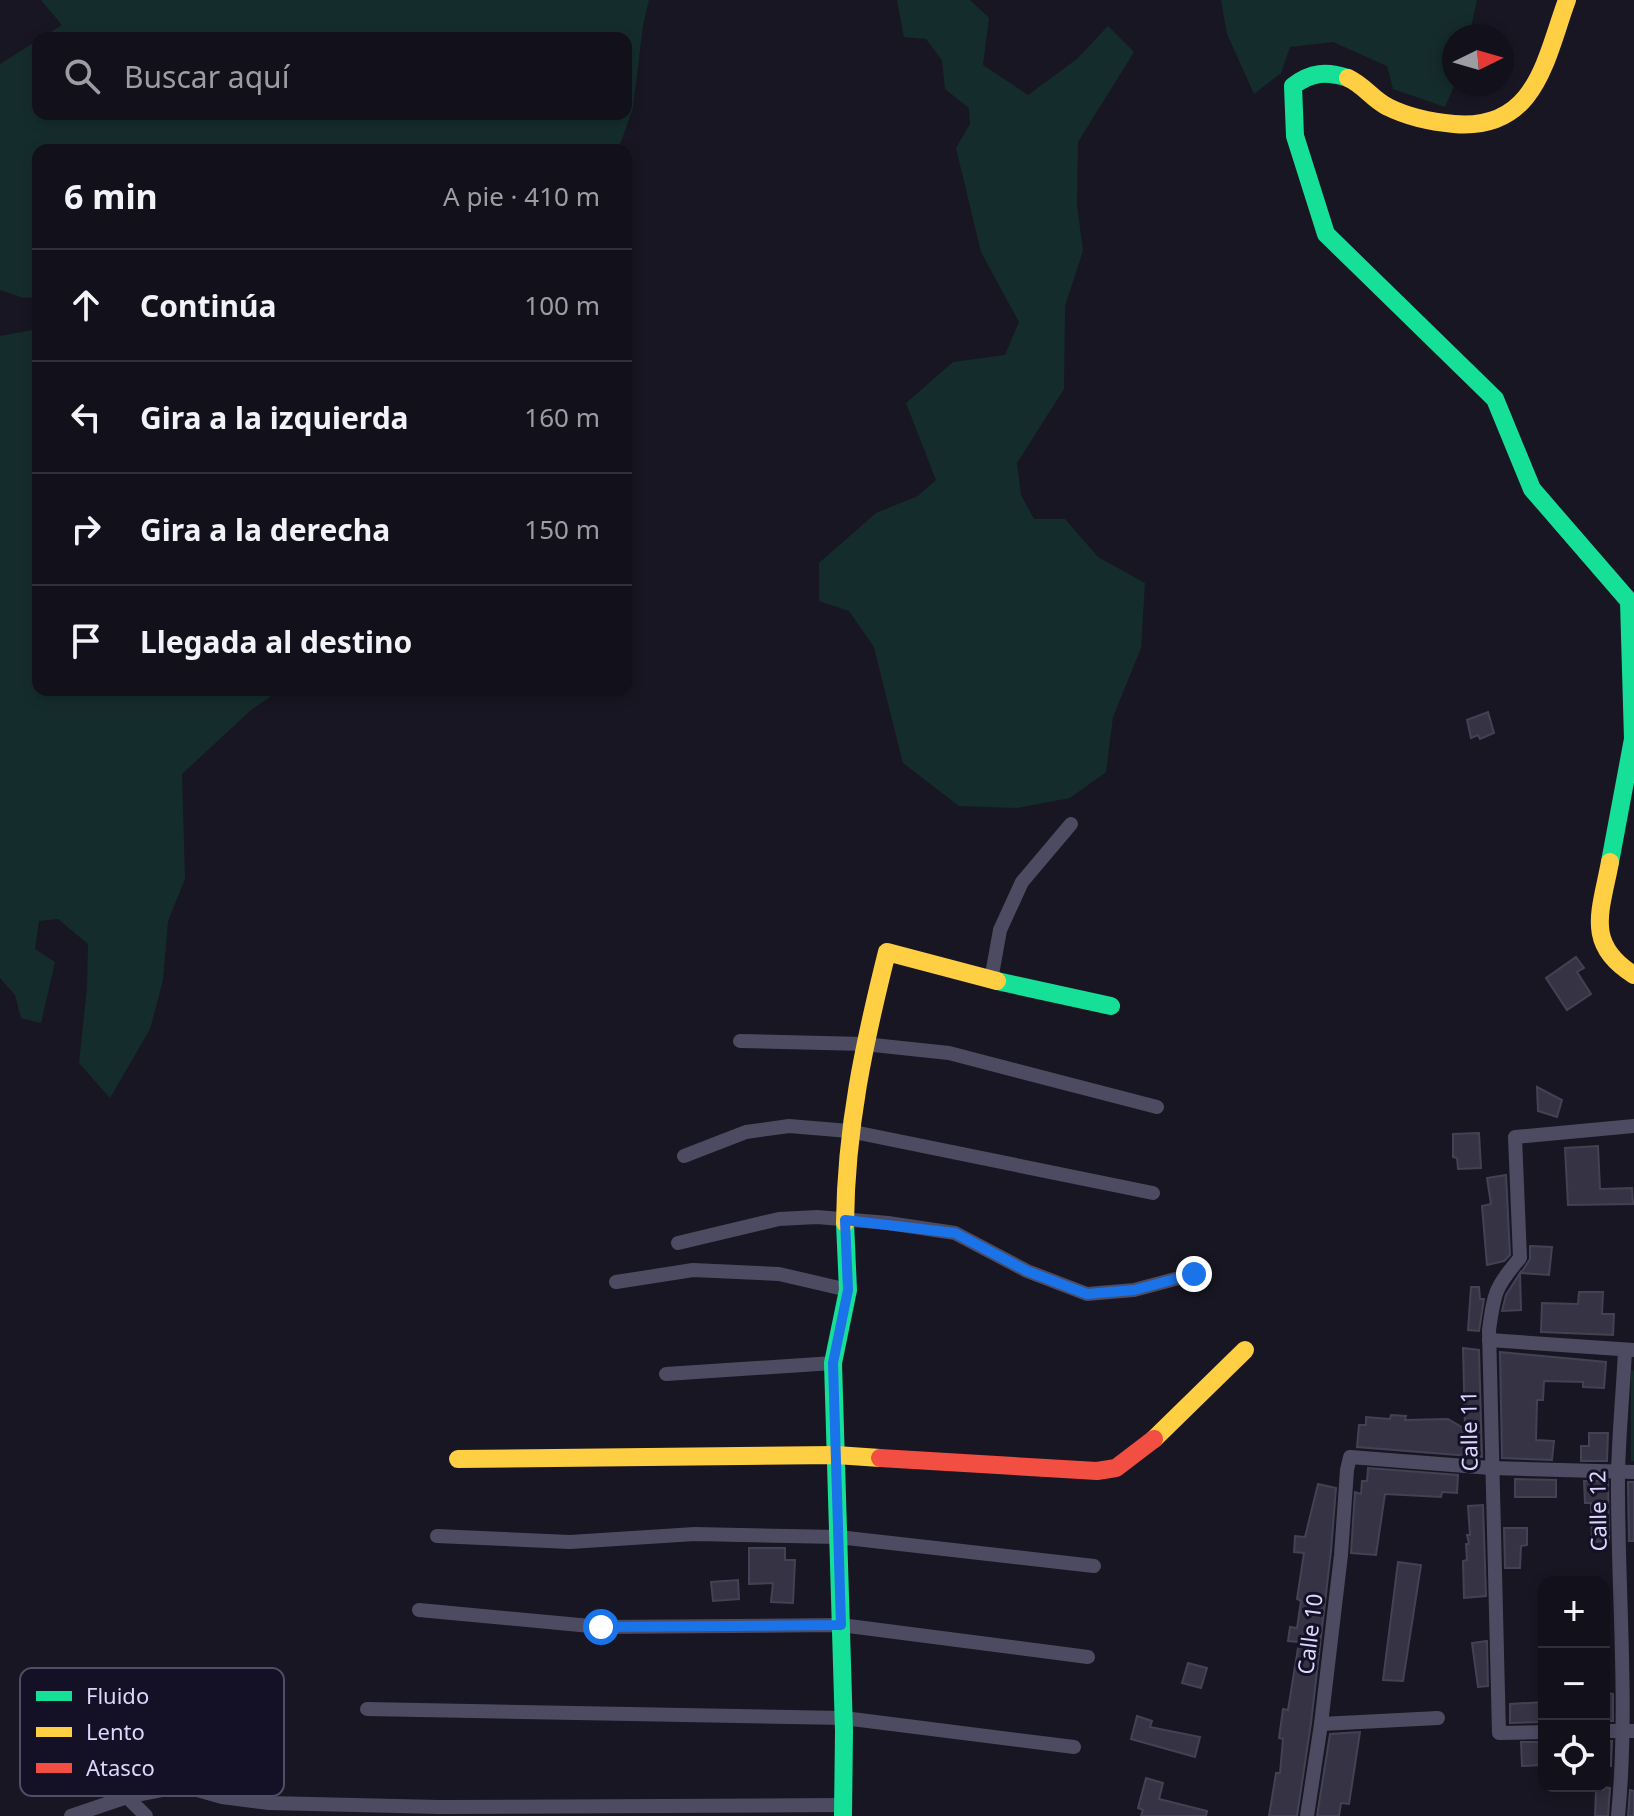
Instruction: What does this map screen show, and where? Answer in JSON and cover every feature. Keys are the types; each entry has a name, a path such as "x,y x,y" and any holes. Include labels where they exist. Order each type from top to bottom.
{"street":[{"path":"1567,0 1535,84 1522,105 1497,119 1468,125 1432,121 1386,107 1353,79 1310,74 1293,86 1295,136 1326,234 1495,399 1532,489 1629,601 1633,739 1600,919 1601,944 1612,961 1634,975"},
{"path":"991,980 1000,930 1022,882 1071,824"},
{"path":"218,1796 269,1803 439,1812 843,1810 844,1718 833,1363 848,1290 845,1220 849,1131 864,1044 887,952 991,980 1111,1006"},
{"path":"740,1041 864,1044 949,1053 1157,1107"},
{"path":"684,1156 746,1132 789,1126 849,1131 1153,1193"},
{"name":"Calle 11","path":"1538,1732 1499,1733 1489,1340 1494,1295 1499,1282 1520,1258 1515,1137 1634,1126"},
{"path":"678,1243 779,1219 817,1217 955,1233 1027,1271 1087,1294 1134,1290 1194,1274"},
{"path":"616,1282 693,1270 779,1274 848,1290"},
{"path":"1489,1340 1630,1350"},
{"path":"458,1459 836,1455 1097,1471 1116,1468 1166,1430 1245,1350"},
{"name":"Calle 12","path":"1618,1816 1628,1731 1626,1472 1630,1350"},
{"path":"666,1374 833,1363"},
{"name":"Calle 10","path":"1307,1816 1321,1724 1350,1457 1491,1468"},
{"path":"1491,1468 1626,1472"},
{"path":"437,1536 570,1542 695,1534 838,1537 1094,1566"},
{"path":"419,1610 601,1627 841,1625 1088,1657"},
{"path":"367,1709 844,1718 1074,1747"},
{"path":"1321,1724 1438,1718"},
{"path":"71,1816 132,1796"},
{"path":"127,1797 146,1816"}],"green space":[{"path":"41,0 649,0 632,111 632,32 51,32 62,25"},
{"path":"897,0 970,0 989,18 983,65 1028,95 1077,59 1108,26 1134,52 1078,142 1077,205 1083,251 1065,306 1064,389 1017,463 1021,495 1034,519 1065,519 1098,557 1145,583 1141,648 1113,717 1106,772 1070,798 1017,808 959,806 903,763 874,647 849,611 819,601 819,563 876,513 918,496 936,480 906,403 953,362 1005,355 1019,322 981,252 956,148 970,124 969,108 945,89 942,60 926,39 904,37"},
{"path":"1221,0 1477,0 1472,24 1442,24 1442,96 1450,96 1445,107 1393,89 1387,66 1333,42 1290,47 1281,73 1254,94 1227,34"},
{"path":"32,44 32,120 629,120 620,144 32,144 32,297 23,298 0,290 0,64"},
{"path":"32,330 32,696 271,696 251,710 182,774 185,879 168,921 163,980 150,1029 110,1098 79,1063 88,944 58,919 39,921 35,949 55,962 41,1023 21,1018 15,995 0,978 0,336"},
{"path":"1631,1370 1634,1371 1634,1461 1631,1461"}],"building":[{"path":"1488,712 1494,733 1480,739 1478,735 1471,738 1467,720"},
{"path":"1576,957 1584,968 1577,972 1591,994 1567,1010 1546,978"},
{"path":"1537,1087 1562,1100 1557,1117 1538,1111"},
{"path":"1479,1133 1481,1168 1458,1169 1457,1158 1453,1157 1453,1134"},
{"path":"1598,1146 1600,1189 1632,1188 1633,1204 1568,1205 1565,1148"},
{"path":"1506,1175 1510,1255 1504,1261 1487,1265 1482,1206 1491,1204 1487,1178"},
{"path":"1530,1246 1552,1247 1549,1275 1521,1273 1530,1259"},
{"path":"1520,1273 1521,1310 1502,1311 1506,1295"},
{"path":"1471,1287 1479,1287 1480,1299 1484,1299 1479,1331 1468,1330"},
{"path":"1579,1292 1603,1292 1602,1314 1614,1314 1613,1335 1541,1332 1542,1303 1578,1304"},
{"path":"1463,1348 1479,1350 1482,1457 1357,1447 1359,1425 1366,1425 1366,1417 1390,1419 1391,1415 1406,1416 1405,1420 1448,1419 1465,1429"},
{"path":"1500,1352 1606,1362 1604,1388 1583,1387 1583,1382 1544,1381 1543,1400 1537,1400 1536,1440 1554,1441 1552,1460 1502,1458"},
{"path":"1589,1433 1608,1433 1607,1461 1581,1461 1581,1446 1589,1446"},
{"path":"1368,1468 1458,1475 1457,1493 1442,1492 1441,1497 1385,1494 1376,1555 1351,1553 1355,1492 1361,1494 1362,1481 1367,1481"},
{"path":"1515,1479 1556,1480 1556,1497 1515,1497"},
{"path":"1584,1481 1608,1481 1609,1541 1592,1542 1591,1503 1585,1503"},
{"path":"1628,1482 1634,1482 1634,1541 1629,1541"},
{"path":"1318,1484 1336,1488 1311,1723 1297,1816 1269,1816 1276,1773 1280,1773 1283,1739 1279,1738 1283,1709 1288,1710 1299,1642 1288,1641 1290,1627 1297,1628 1301,1601 1297,1599 1304,1553 1294,1552 1295,1536 1305,1537"},
{"path":"1483,1505 1486,1596 1464,1598 1463,1561 1467,1560 1467,1535 1470,1535 1468,1506"},
{"path":"1504,1528 1527,1528 1527,1545 1521,1546 1520,1568 1505,1568"},
{"path":"749,1548 785,1548 785,1560 795,1560 793,1603 771,1602 773,1583 749,1584"},
{"path":"1398,1562 1421,1565 1403,1681 1383,1680"},
{"path":"738,1580 739,1599 713,1601 711,1582"},
{"path":"1487,1641 1488,1686 1478,1687 1472,1643"},
{"path":"1188,1663 1207,1668 1201,1688 1182,1683"},
{"path":"1610,1693 1613,1694 1613,1721 1610,1721"},
{"path":"1538,1702 1538,1722 1510,1723 1510,1704"},
{"path":"1137,1716 1152,1721 1150,1727 1200,1737 1195,1757 1131,1739"},
{"path":"1360,1732 1349,1804 1341,1803 1339,1816 1317,1816 1330,1734"},
{"path":"1521,1742 1538,1742 1538,1765 1522,1766"},
{"path":"1146,1778 1163,1783 1159,1799 1207,1811 1206,1816 1141,1816 1143,1810 1138,1808"},
{"path":"1630,1790 1634,1791 1634,1816 1628,1816"},
{"path":"1596,1792 1610,1792 1608,1816 1595,1816"}],"traffic: fast":[{"path":"1348,78 1319,74 1293,86 1295,136 1326,234 1495,399 1532,489 1629,601 1633,739 1610,862"},
{"path":"997,981 1111,1006"},
{"path":"843,1816 844,1731 833,1363 848,1290 845,1223"}],"traffic: slow":[{"path":"1348,78 1383,104 1420,118 1454,124 1481,123 1503,116 1520,104 1533,87 1552,46 1567,0"},
{"path":"1610,862 1600,911 1602,939 1618,963 1634,975"},
{"path":"845,1223 849,1153 858,1086 887,952 997,981"},
{"path":"1154,1439 1245,1350"},
{"path":"458,1459 836,1455 880,1458"}],"traffic: jam":[{"path":"880,1458 1097,1471 1116,1468 1154,1439"}],"route":[{"path":"601,1627 841,1625 833,1363 848,1290 845,1220 955,1233 1027,1271 1087,1294 1134,1290 1194,1274"}]}
